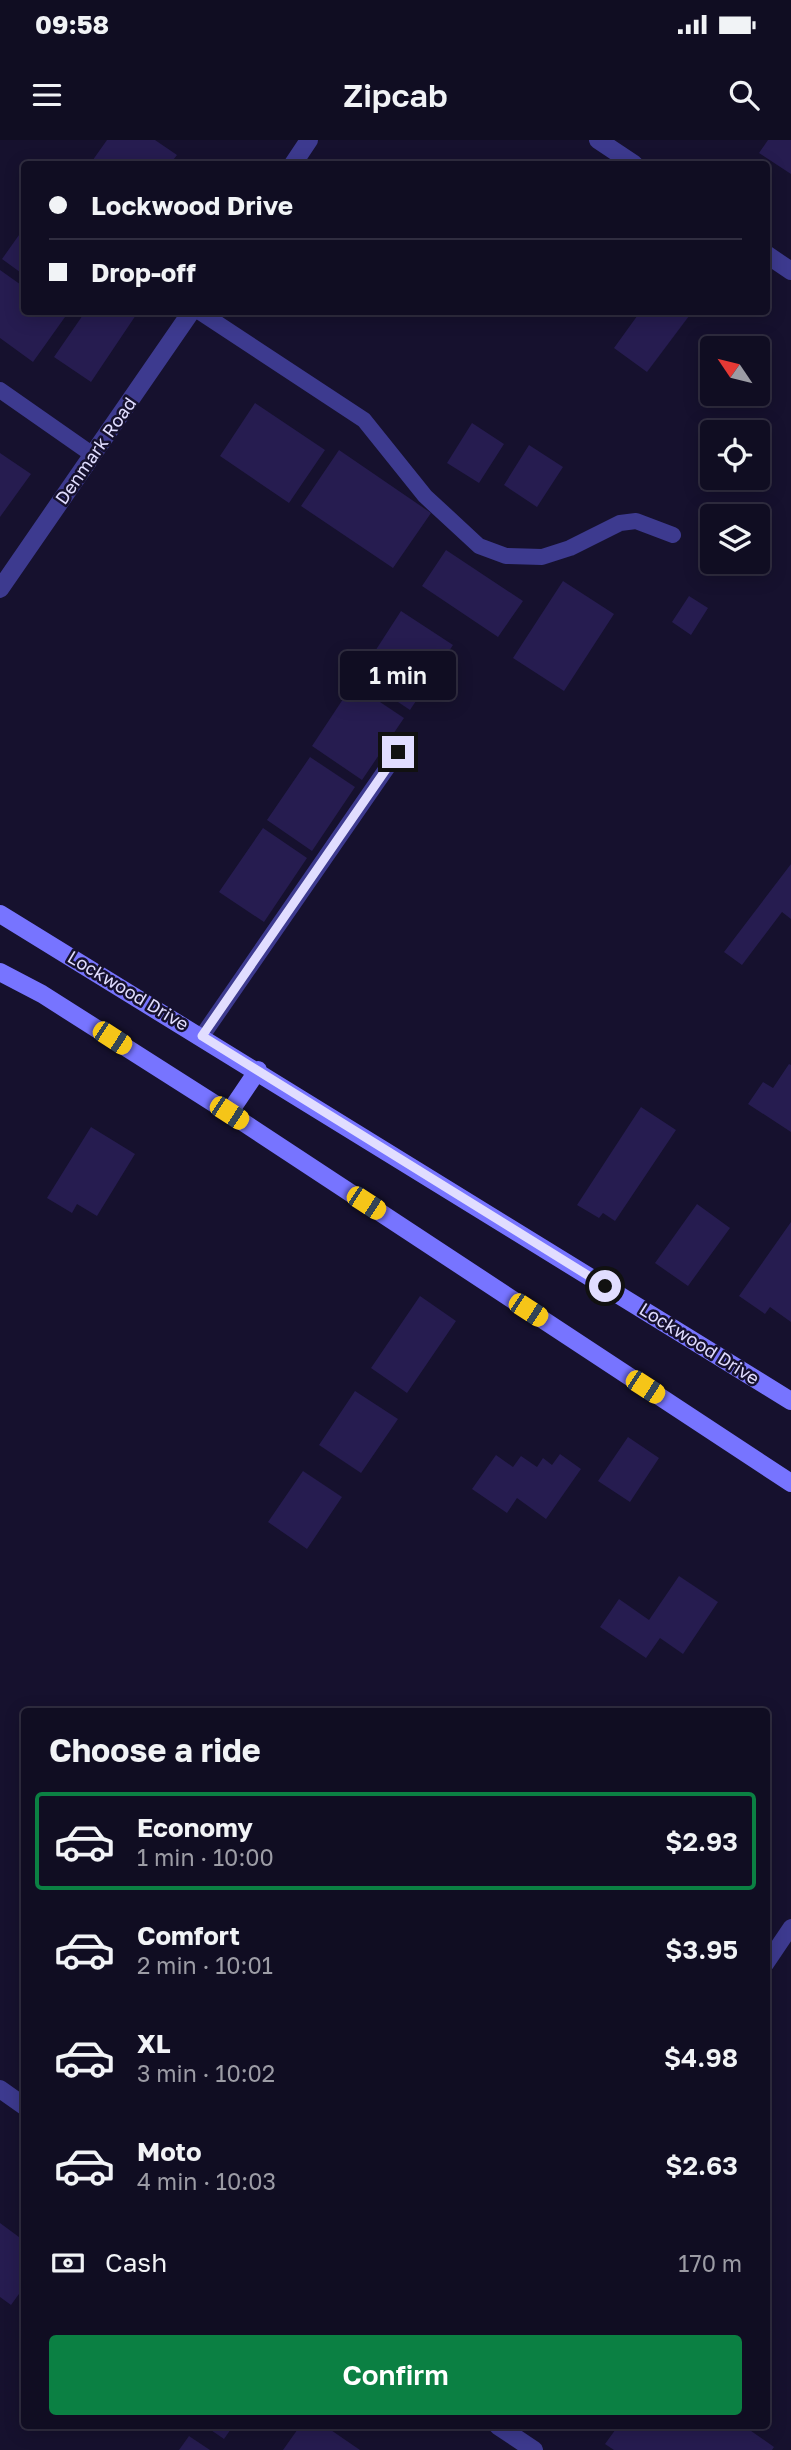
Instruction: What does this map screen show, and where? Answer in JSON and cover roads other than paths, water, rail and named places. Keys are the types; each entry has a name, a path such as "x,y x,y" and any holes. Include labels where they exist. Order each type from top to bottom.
{"main road":[{"name":"Lockwood Drive","path":"0,914 258,1070 791,1401"},
{"path":"0,972 42,994 229,1113 791,1483"},
{"path":"229,1113 258,1070"}],"street":[{"path":"295,161 309,140"},
{"path":"598,140 630,161"},
{"path":"770,257 791,271"},
{"name":"Denmark Road","path":"0,590 189,315"},
{"path":"0,2089 21,2104"},
{"path":"502,2429 534,2450"}],"lane":[{"path":"205,315 364,420 425,496 479,546 506,556 542,557 570,548 620,523 636,521 673,535"},
{"path":"0,390 93,455"},
{"path":"202,1036 398,752"},
{"path":"770,1958 791,1927"}]}
